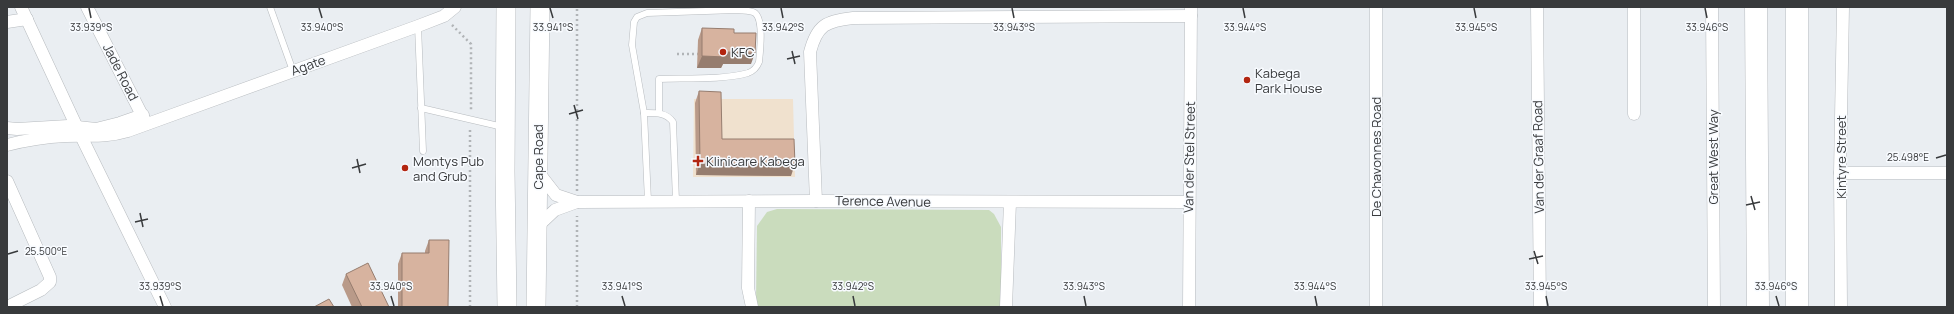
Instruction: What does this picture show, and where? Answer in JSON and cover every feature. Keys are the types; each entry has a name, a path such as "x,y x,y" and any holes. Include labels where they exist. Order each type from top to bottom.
{"highway":[{"path":"1756,7 1758,307"},
{"path":"1797,7 1797,307"}],"main road":[{"path":"506,7 507,307"},
{"name":"Cape Road","path":"536,307 540,7"}],"street":[{"path":"21,7 79,131 165,307"},
{"name":"Jade Road","path":"87,7 145,120"},
{"name":"Agate","path":"79,131 120,123 158,119 418,26 444,16 455,7"},
{"name":"De Chavonnes Road","path":"1376,7 1376,307"},
{"name":"Van der Graaf Road","path":"1537,7 1540,307"},
{"path":"1634,7 1634,114"},
{"name":"Great West Way","path":"1712,7 1714,307"},
{"name":"Kintyre Street","path":"1841,307 1840,172 1843,7"},
{"path":"816,200 810,52 814,36 822,27 836,20 853,18 1191,12"},
{"name":"Van der Stel Street","path":"1189,307 1188,202 1191,12"},
{"path":"7,22 27,19"},
{"path":"7,128 17,129 58,126 79,131"},
{"path":"7,132 7,145 79,131"},
{"name":"Terence Avenue","path":"538,171 556,195 577,202"},
{"path":"1840,172 1947,172"},
{"path":"7,181 50,277 50,282 41,290 7,307"},
{"name":"Terence Avenue","path":"538,226 555,210 577,202 816,200 1188,202"},
{"path":"749,201 748,288 752,307"},
{"path":"1006,307 1010,202"}],"lane":[{"path":"270,7 293,71"},
{"path":"648,201 644,113 632,45 632,28 637,17 647,13 658,12 736,10 749,11 757,16 760,31 759,62 754,69 750,72 731,76 659,79 659,113"},
{"path":"418,26 423,151"},
{"path":"421,108 506,128"},
{"path":"644,113 659,113 671,118 675,128 676,201"}],"path":[{"path":"577,7 577,307"},
{"path":"444,16 471,44 470,307"},
{"path":"677,54 698,54"}],"shaded area":[{"path":"694,99 793,99 795,177 693,177"}],"green space":[{"path":"777,209 989,210 994,214 1001,227 1001,307 759,307 756,303 757,226 767,212"}],"building":[{"path":"702,28 734,29 734,33 756,33 755,53 726,52 726,57 702,56"},
{"path":"699,91 721,92 722,139 794,139 795,164 700,163"},
{"path":"429,240 449,240 448,307 402,307 402,253 429,253"},
{"path":"368,263 389,307 362,307 346,274"},
{"path":"329,299 334,307 314,307"}],"place":[{"name":"KFC","path":"723,52"},
{"name":"Kabega Park House","path":"1247,80"},
{"name":"Klinicare Kabega","path":"698,161"},
{"name":"Montys Pub and Grub","path":"405,168"}]}
